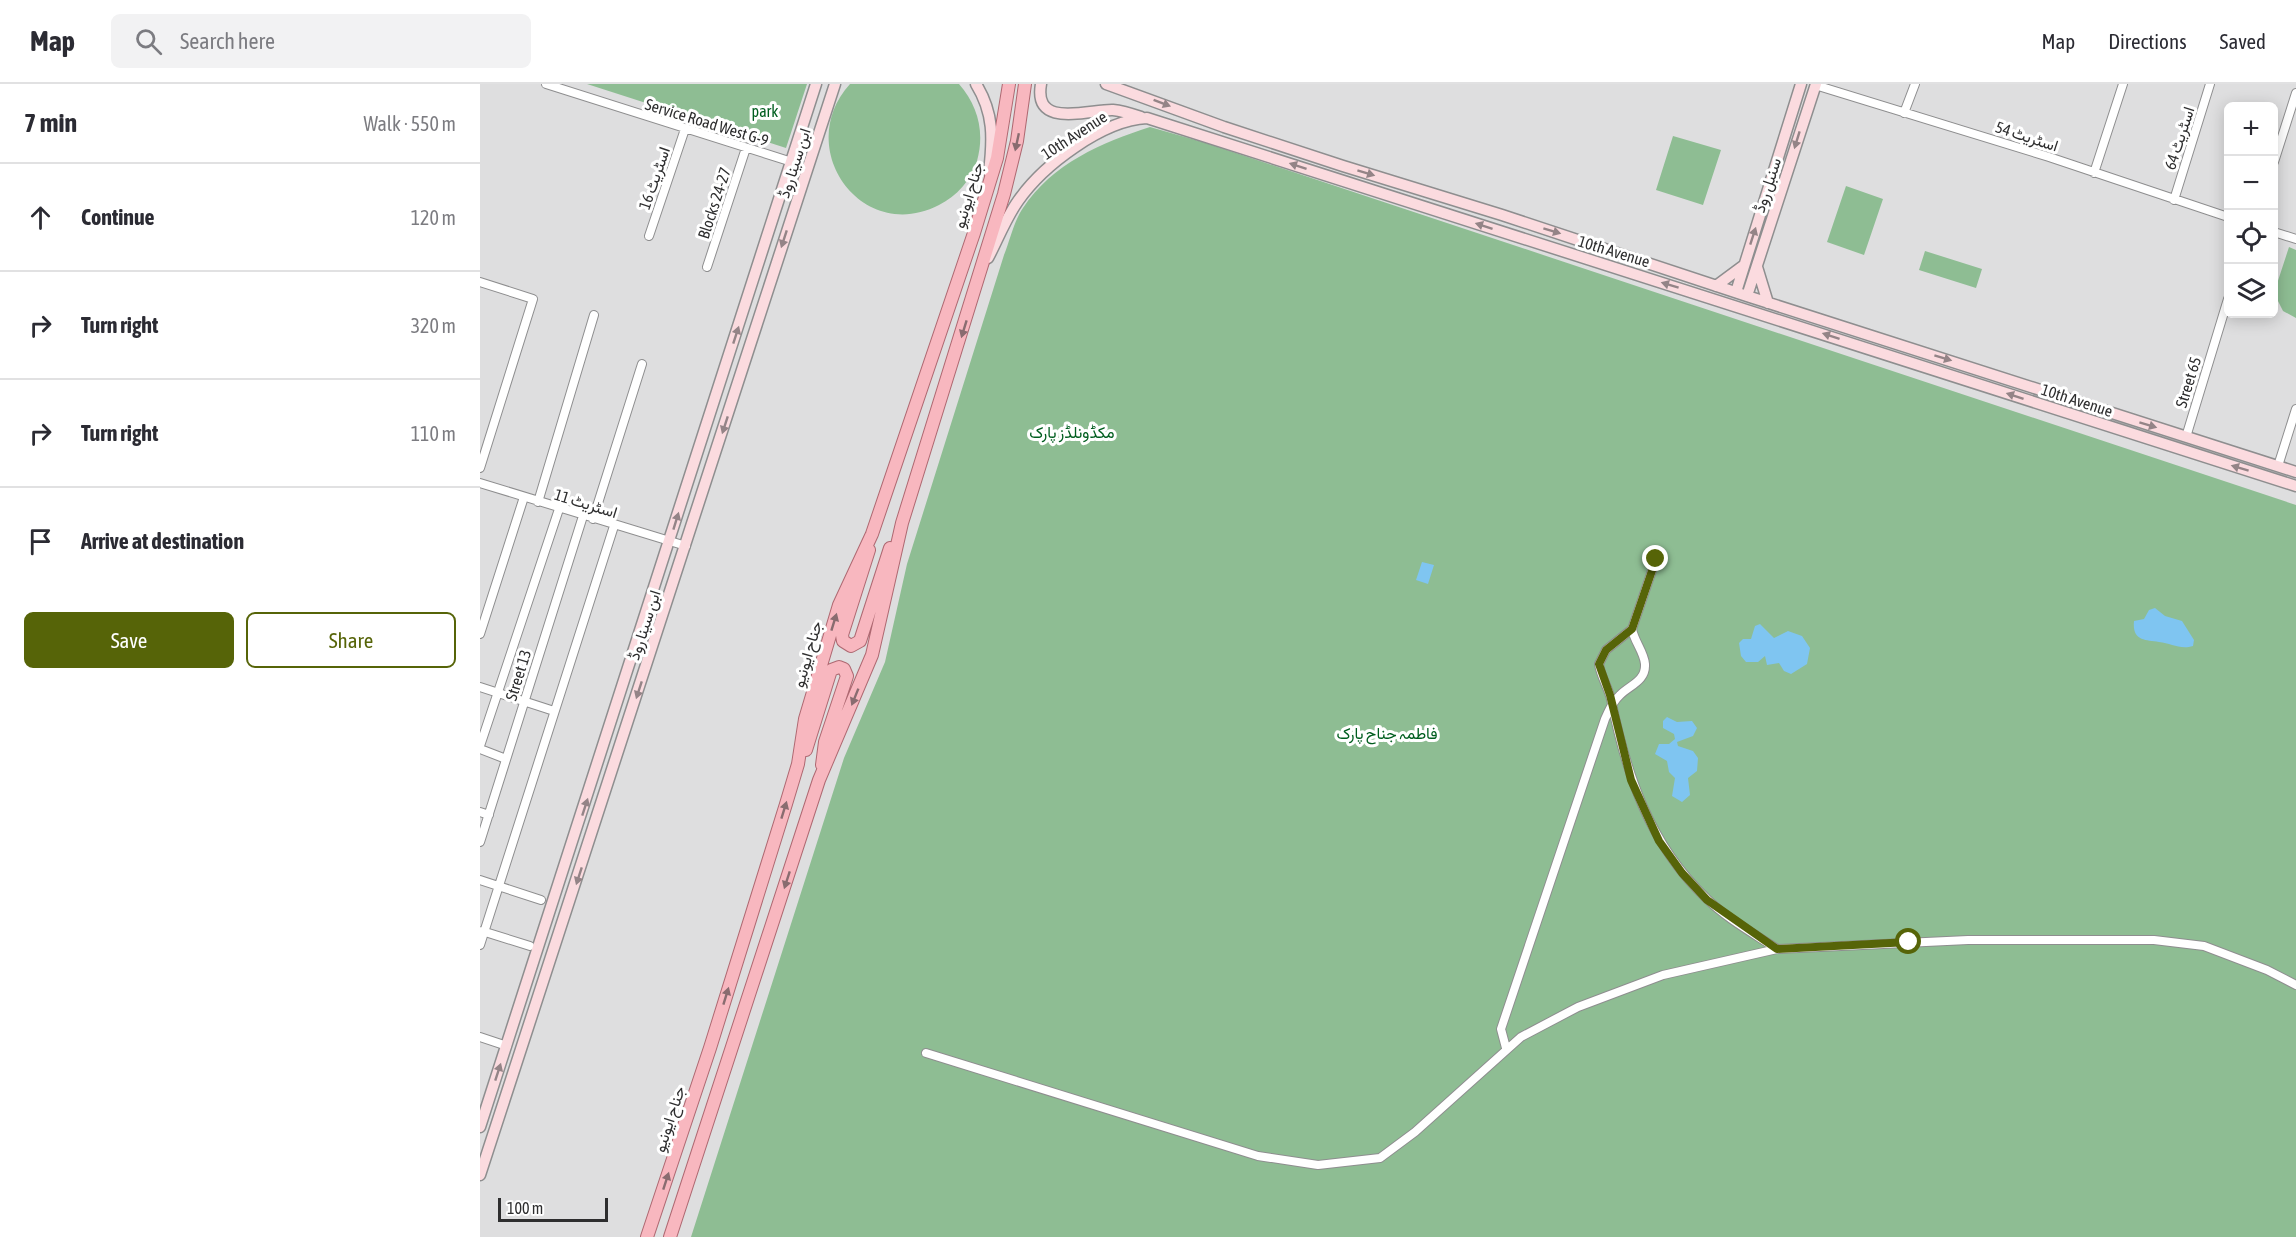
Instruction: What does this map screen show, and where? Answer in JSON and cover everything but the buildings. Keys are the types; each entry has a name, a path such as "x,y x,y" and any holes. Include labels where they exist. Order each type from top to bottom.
{"main road":[{"name":"ابن سینا روڈ","path":"480,1127 816,84"},
{"name":"ابن سینا روڈ","path":"480,1175 835,84"},
{"path":"976,84 992,121 993,137 987,190"},
{"name":"جناح ایونیو","path":"647,1237 710,1048 798,764 805,719 839,605 872,534 987,190 1002,136 1009,84"},
{"name":"جناح ایونیو","path":"670,1237 819,780 872,655 902,523 982,271 1017,141 1025,84"},
{"path":"1041,84 1041,97 1046,107 1056,114 1073,115 1113,110 1147,118"},
{"name":"10th Avenue","path":"1106,84 1224,127 2296,472"},
{"name":"سنبل روڈ","path":"1741,294 1743,266 1802,84"},
{"name":"سنبل روڈ","path":"1741,294 1756,267 1816,84"},
{"name":"10th Avenue","path":"982,271 1012,210 1035,180 1072,151 1107,129 1120,123 1147,118 2296,486"},
{"path":"1389,195 1393,182"},
{"path":"1716,286 1743,266"},
{"path":"1756,267 1768,303"},
{"path":"1878,351 1883,339"},
{"path":"2090,420 2093,407"},
{"path":"872,534 867,560 842,635 843,641 851,646 860,641 894,536 902,523"},
{"path":"798,764 808,746 831,670 839,667 844,669 848,676 825,742 819,780"}],"street":[{"name":"Service Road West G-9","path":"546,84 792,162"},
{"name":"اسٹریٹ 54","path":"1816,84 2224,215"},
{"path":"1904,113 1915,84"},
{"path":"2094,173 2123,84"},
{"name":"اسٹریٹ 64","path":"2174,200 2210,84"},
{"path":"2276,156 2296,93"},
{"name":"اسٹریٹ 16","path":"649,236 685,129"},
{"name":"Blocks 24-27","path":"707,267 746,148"},
{"path":"2278,233 2296,239"},
{"path":"480,282 533,299 480,468"},
{"name":"Street 65","path":"2186,437 2224,314"},
{"path":"538,502 594,315"},
{"path":"593,519 642,364"},
{"path":"2278,466 2296,409"},
{"name":"اسٹریٹ 11","path":"480,483 614,526 686,546"},
{"path":"480,634 524,497"},
{"path":"506,759 480,747 559,509"},
{"name":"Street 13","path":"480,842 583,516"},
{"path":"480,945 482,931 614,526"},
{"path":"1506,1048 1501,1029 1588,766 1612,705 1620,695 1637,684 1644,672 1643,657 1634,640 1632,629 1656,559"},
{"path":"1632,629 1606,650 1599,664 1631,780 1659,841 1682,873 1707,900 1777,949"},
{"path":"480,687 554,711"},
{"path":"480,812 489,815"},
{"path":"480,880 541,900"},
{"path":"482,931 530,946"},
{"path":"926,1053 1258,1156 1318,1165 1380,1158 1415,1132 1506,1048 1535,1028 1578,1007 1653,979 1777,949 1968,940 2154,940 2204,946 2266,970 2296,985"},
{"path":"480,1036 507,1047"}],"green space":[{"name":"park","path":"587,84 807,84 786,148"},
{"path":"850,84 959,84 975,110 980,140 974,168 967,181 957,192 939,205 911,214 884,212 862,201 844,184 832,161 829,136 834,109"},
{"name":"فاطمہ جناح پارک","path":"1150,127 1206,143 2296,505 2296,1237 691,1237 844,758 885,662 907,564 1015,225 1023,208 1035,192 1063,167 1096,148"},
{"path":"1673,136 1721,150 1703,205 1656,190"},
{"path":"1846,186 1883,199 1864,255 1827,242"},
{"path":"2289,247 2296,250 2296,318 2283,311 2278,301 2278,281"},
{"path":"1925,251 1982,269 1976,288 1919,270"}],"water":[{"path":"1422,562 1434,565 1428,584 1416,580"},
{"path":"2155,608 2165,616 2182,621 2194,640 2193,646 2180,647 2144,640 2137,636 2134,621 2144,619 2149,610"},
{"path":"1760,624 1774,638 1788,631 1802,636 1810,648 1807,664 1791,674 1784,671 1779,663 1767,665 1765,656 1758,662 1746,662 1741,656 1739,643 1743,639 1751,639 1755,626"},
{"path":"1667,717 1677,722 1692,721 1697,728 1693,736 1677,742 1678,746 1693,751 1698,758 1697,771 1688,778 1690,795 1682,802 1672,796 1675,778 1669,772 1667,761 1655,754 1659,744 1669,744 1675,739 1674,734 1663,728 1663,721"}],"route":[{"path":"1656,559 1632,629 1606,650 1599,664 1600,672 1609,691 1621,748 1631,780 1659,841 1682,873 1707,900 1777,949 1909,942"}],"park label":[{"name":"مکڈونلڈز پارک","path":"1072,432"}]}
